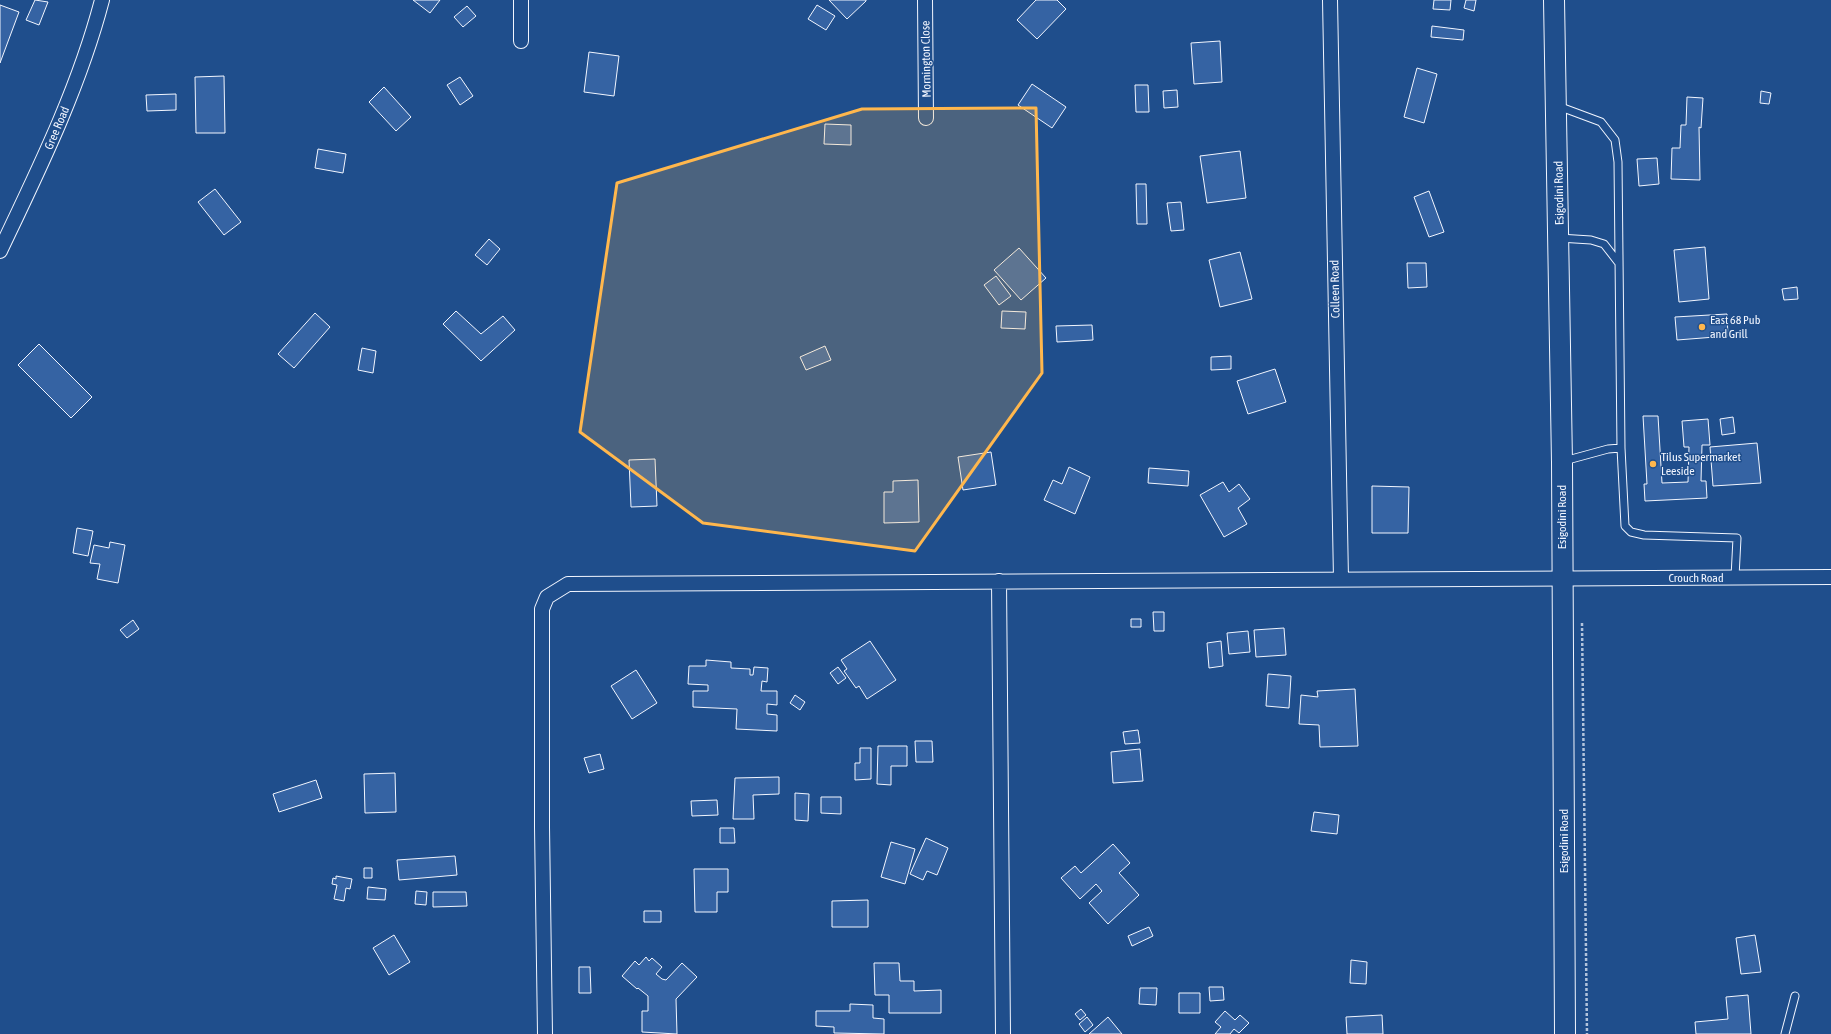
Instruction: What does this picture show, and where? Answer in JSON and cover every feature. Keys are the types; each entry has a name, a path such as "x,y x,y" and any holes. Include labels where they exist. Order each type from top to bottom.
{"main road":[{"name":"Esigodini Road","path":"1554,0 1562,462 1561,578 1565,1034"}],"street":[{"name":"Gree Road","path":"0,251 54,138 90,44 102,0"},
{"path":"521,0 521,41"},
{"name":"Mornington Close","path":"925,0 926,118"},
{"name":"Colleen Road","path":"1330,0 1341,579"},
{"name":"Crouch Road","path":"545,1034 541,696 542,609 547,597 555,590 568,584 1831,577"},
{"path":"999,582 1003,1034"}],"lane":[{"path":"1557,106 1601,122 1614,140 1618,162 1621,448 1625,526 1631,532 1644,535 1737,538 1735,577"},
{"path":"1559,238 1591,240 1604,244 1618,262"},
{"path":"1562,462 1608,449 1621,448"},
{"path":"1785,1034 1795,996"}],"highlighted area":[{"path":"1036,108 1042,373 915,551 703,523 580,432 617,183 862,109"}],"building":[{"path":"35,0 48,2 39,25 26,20"},
{"path":"413,0 440,0 430,13"},
{"path":"829,0 866,0 866,1 847,19"},
{"path":"1036,0 1057,0 1066,9 1037,39 1017,20"},
{"path":"1434,0 1451,0 1450,10 1433,9"},
{"path":"1466,0 1476,0 1474,11 1464,8"},
{"path":"0,5 19,12 0,63"},
{"path":"817,5 835,16 826,30 808,19"},
{"path":"467,6 476,16 463,27 454,17"},
{"path":"1432,26 1464,30 1463,40 1431,37"},
{"path":"1220,41 1222,82 1194,84 1191,43"},
{"path":"589,52 619,56 614,96 584,92"},
{"path":"1417,68 1437,74 1424,123 1404,117"},
{"path":"224,76 225,133 196,133 195,77"},
{"path":"460,77 473,96 460,105 447,85"},
{"path":"1032,84 1066,107 1052,128 1018,105"},
{"path":"1135,85 1148,85 1149,112 1136,112"},
{"path":"384,87 411,117 396,131 369,102"},
{"path":"1177,90 1178,107 1164,108 1163,91"},
{"path":"1761,91 1771,93 1769,104 1760,103"},
{"path":"176,94 176,110 147,111 146,95"},
{"path":"1687,97 1703,98 1701,128 1699,127 1700,180 1671,179 1672,148 1680,148 1681,125 1686,125"},
{"path":"825,124 851,125 851,145 824,144"},
{"path":"318,149 346,154 343,173 315,168"},
{"path":"1240,151 1246,198 1207,203 1200,156"},
{"path":"1657,158 1659,184 1639,186 1637,159"},
{"path":"1136,184 1146,184 1147,224 1137,224"},
{"path":"215,189 241,222 224,235 198,202"},
{"path":"1429,191 1444,232 1429,237 1414,197"},
{"path":"1181,202 1184,230 1171,231 1167,203"},
{"path":"489,239 500,249 487,265 475,255"},
{"path":"1705,247 1709,299 1679,302 1674,250"},
{"path":"1019,248 1046,278 1021,300 994,270"},
{"path":"1240,252 1252,299 1220,307 1209,260"},
{"path":"1407,263 1426,263 1427,287 1408,288"},
{"path":"996,276 1011,296 999,305 984,285"},
{"path":"1797,287 1798,299 1784,300 1782,289"},
{"path":"456,311 481,334 503,316 515,330 481,361 443,324"},
{"path":"1002,311 1026,312 1025,329 1001,328"},
{"path":"315,313 330,327 294,368 278,354"},
{"name":"East 68 Pub and Grill","path":"1727,314 1728,336 1677,340 1675,317"},
{"path":"1092,325 1093,340 1057,342 1056,326"},
{"path":"39,344 92,397 71,418 18,365"},
{"path":"825,346 831,360 806,370 800,357"},
{"path":"362,348 376,351 373,373 358,370"},
{"path":"1231,356 1231,369 1211,370 1211,357"},
{"path":"1275,369 1286,402 1248,414 1237,381"},
{"name":"Tilus Supermarket Leeside","path":"1643,416 1658,416 1662,483 1688,482 1689,447 1684,447 1682,421 1708,419 1710,445 1702,445 1701,481 1706,481 1707,498 1645,501 1644,484 1647,484"},
{"path":"1733,417 1735,433 1722,435 1720,419"},
{"path":"1757,443 1761,483 1713,486 1710,447"},
{"path":"991,452 996,485 963,490 958,457"},
{"path":"655,459 657,506 631,507 629,460"},
{"path":"1069,467 1090,477 1075,514 1044,500 1053,480 1062,484"},
{"path":"1149,468 1189,471 1188,486 1148,483"},
{"path":"918,480 919,522 884,523 884,492 893,492 893,481"},
{"path":"1223,482 1229,492 1239,484 1250,499 1238,508 1247,524 1224,537 1200,495"},
{"path":"1372,486 1409,487 1408,533 1372,533"},
{"path":"77,528 93,531 88,556 73,553"},
{"path":"110,542 125,545 118,583 97,579 100,564 90,563 94,545 109,548"},
{"path":"1153,612 1164,612 1164,631 1154,631"},
{"path":"1131,619 1141,619 1141,627 1131,627"},
{"path":"133,620 139,629 127,638 120,630"},
{"path":"1284,628 1286,655 1256,657 1254,630"},
{"path":"1248,631 1250,652 1229,654 1227,633"},
{"path":"870,641 896,680 867,699 859,686 856,688 844,671 847,669 841,660"},
{"path":"1221,641 1223,666 1209,668 1207,643"},
{"path":"706,660 731,662 731,668 750,669 750,675 753,675 754,667 768,668 767,682 762,681 761,691 777,691 777,705 767,704 767,714 777,715 777,731 736,729 737,709 693,707 693,691 708,691 708,685 688,684 689,666 706,666"},
{"path":"838,667 846,678 838,684 830,673"},
{"path":"636,670 657,703 632,719 611,686"},
{"path":"1268,674 1291,676 1289,708 1266,706"},
{"path":"1355,689 1358,746 1320,747 1319,725 1299,724 1301,695 1318,697 1317,691"},
{"path":"795,695 805,702 800,710 790,703"},
{"path":"1138,730 1140,743 1125,744 1123,732"},
{"path":"915,741 932,741 933,762 916,762"},
{"path":"878,746 907,746 907,766 891,766 891,785 877,784"},
{"path":"860,748 871,748 871,779 855,780 855,763 860,763"},
{"path":"1140,749 1143,781 1113,783 1111,752"},
{"path":"600,754 604,769 589,773 584,758"},
{"path":"395,773 396,812 365,813 364,774"},
{"path":"779,777 779,794 753,795 754,819 733,819 735,778"},
{"path":"316,780 322,798 279,812 273,794"},
{"path":"795,793 809,794 808,821 795,820"},
{"path":"821,797 841,797 841,814 821,813"},
{"path":"717,800 718,815 692,816 691,801"},
{"path":"1314,812 1339,815 1337,834 1311,831"},
{"path":"720,828 734,828 735,843 720,843"},
{"path":"926,838 948,848 937,875 927,871 923,880 910,874"},
{"path":"891,842 915,849 905,884 881,877"},
{"path":"1113,844 1130,863 1119,873 1139,895 1108,924 1089,903 1102,891 1096,884 1080,899 1061,878 1075,866 1081,873"},
{"path":"455,856 457,875 399,880 397,860"},
{"path":"364,868 372,868 372,878 364,878"},
{"path":"694,869 728,869 728,892 717,892 717,912 695,912"},
{"path":"336,876 352,879 350,889 346,888 344,901 334,899 337,885 332,884 333,878 336,879"},
{"path":"368,887 386,889 385,900 367,899"},
{"path":"416,891 427,892 426,905 415,904"},
{"path":"433,892 466,892 467,906 433,907"},
{"path":"868,900 868,927 832,927 832,901"},
{"path":"644,911 661,911 661,922 644,922"},
{"path":"1149,927 1153,936 1132,946 1128,936"},
{"path":"394,935 410,962 389,975 373,948"},
{"path":"1755,935 1761,972 1741,974 1736,938"},
{"path":"646,957 649,961 652,958 662,967 656,974 662,979 666,980 682,963 697,977 676,999 677,1034 642,1032 642,1011 648,1011 648,996 622,976 635,961 639,965"},
{"path":"1351,960 1367,962 1366,984 1350,983"},
{"path":"874,963 899,963 900,981 914,981 914,991 941,990 941,1013 889,1013 889,995 875,995"},
{"path":"579,967 590,967 591,993 579,993"},
{"path":"1209,987 1223,987 1224,1000 1210,1001"},
{"path":"1140,988 1157,988 1156,1005 1139,1004"},
{"path":"1179,993 1200,993 1200,1013 1179,1013"},
{"path":"1748,995 1751,1034 1696,1034 1695,1022 1728,1019 1726,997"},
{"path":"850,1004 873,1005 873,1018 884,1019 884,1034 834,1033 834,1027 816,1026 816,1011 850,1011"},
{"path":"1081,1009 1086,1015 1080,1020 1075,1014"},
{"path":"1225,1011 1235,1020 1240,1015 1249,1023 1239,1033 1234,1029 1230,1034 1215,1034 1221,1027 1215,1022"},
{"path":"1382,1015 1383,1034 1347,1034 1346,1017"},
{"path":"1087,1017 1093,1025 1085,1032 1079,1024"},
{"path":"1108,1017 1122,1034 1089,1034"}],"place":[{"name":"East 68 Pub and Grill","path":"1702,327"},
{"name":"Tilus Supermarket Leeside","path":"1653,464"}]}
